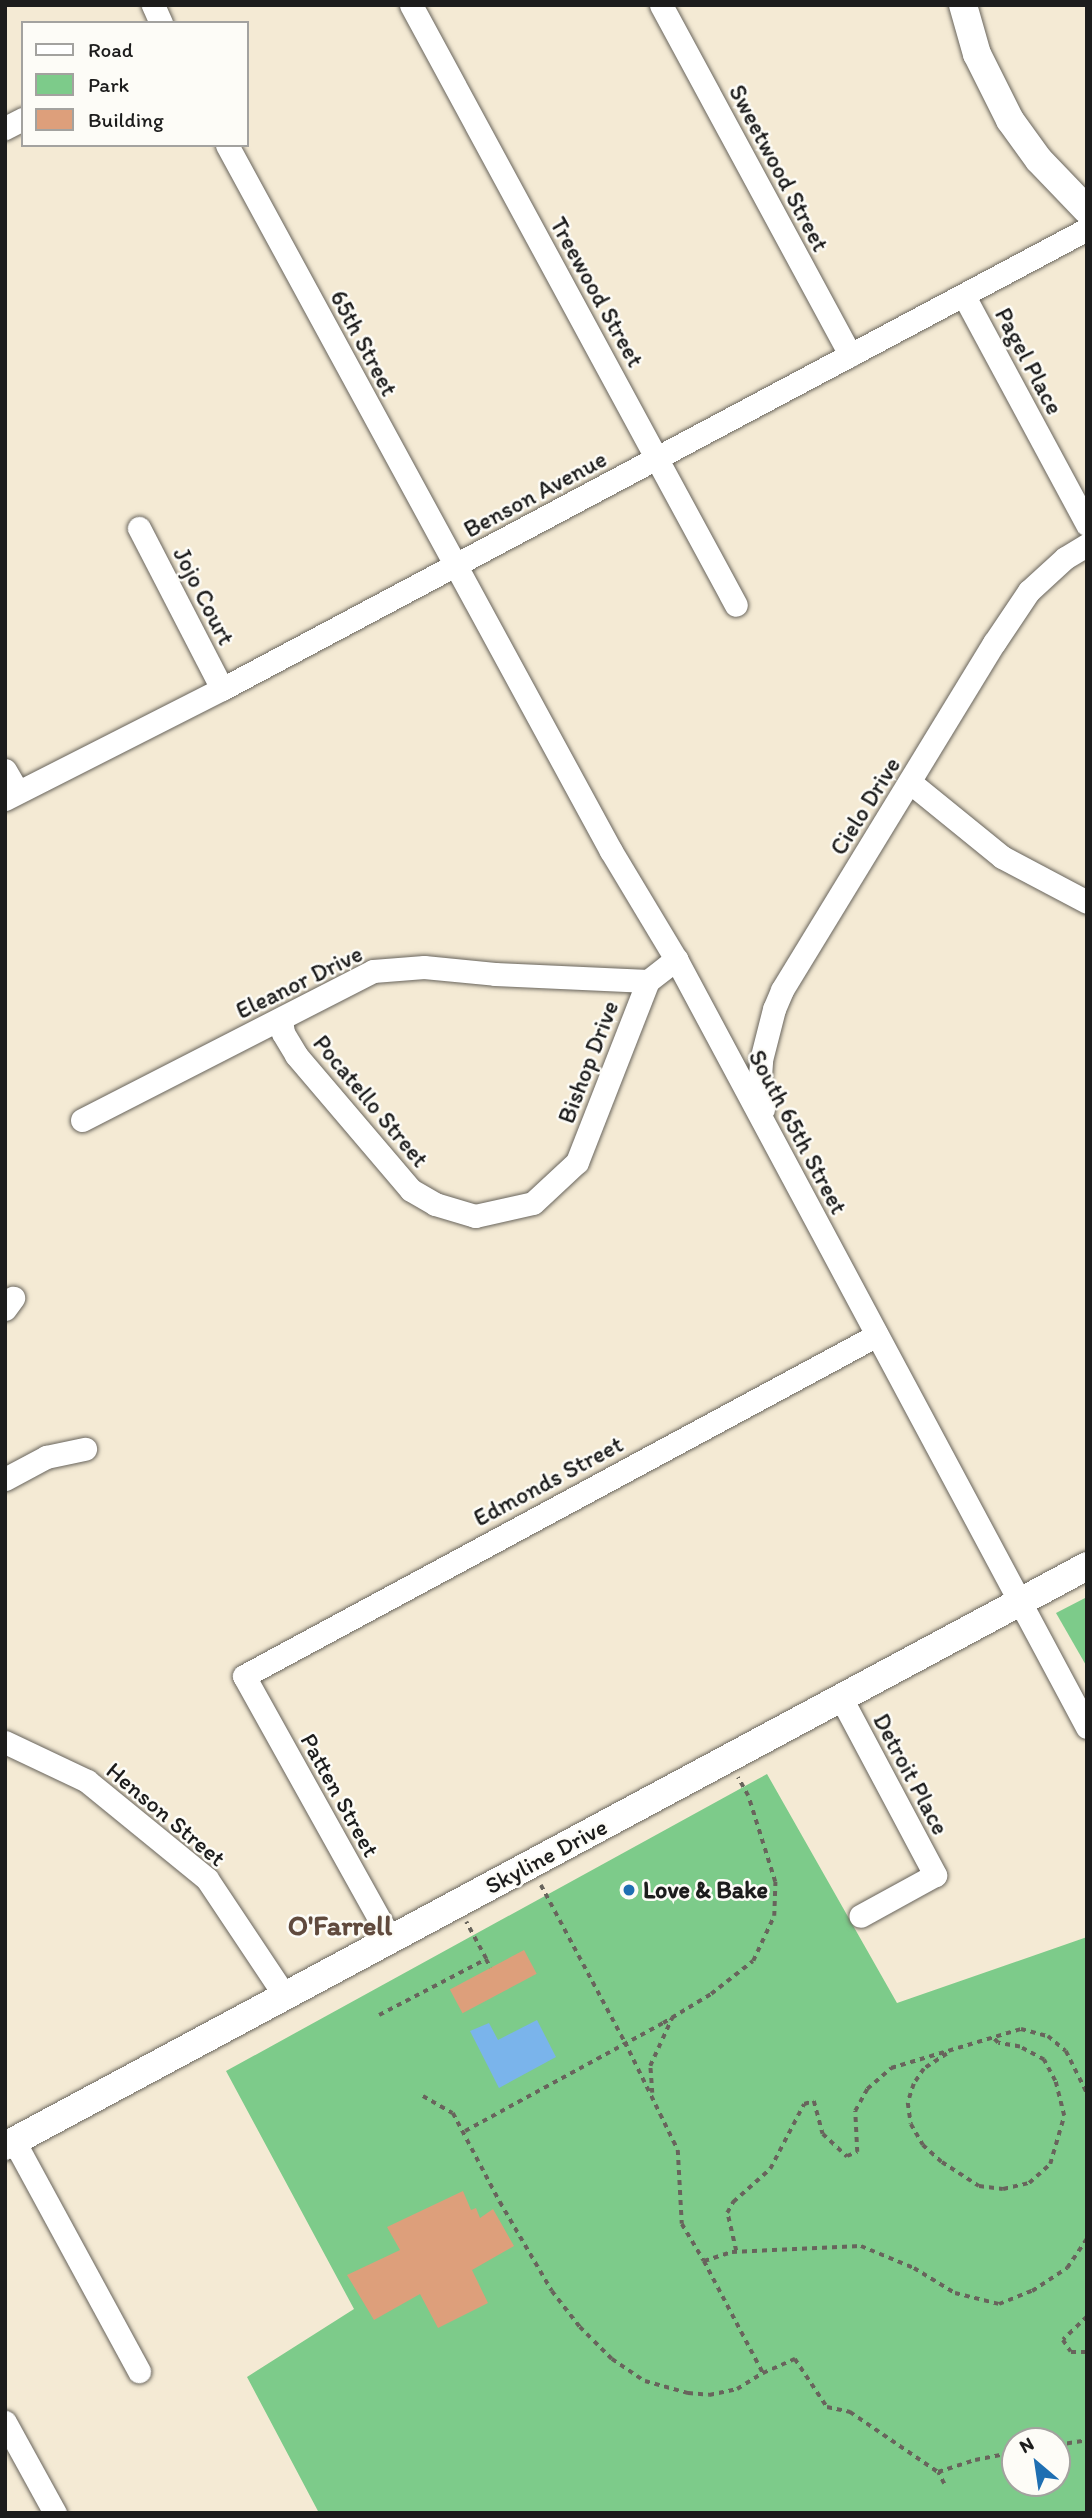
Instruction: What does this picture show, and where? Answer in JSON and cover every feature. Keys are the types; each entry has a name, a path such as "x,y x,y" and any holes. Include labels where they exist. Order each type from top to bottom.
{"main road":[{"path":"963,5 976,54 1010,120 1039,160 1087,210"},
{"name":"Skyline Drive","path":"10,2144 840,1696 1087,1566"}],"street":[{"path":"153,5 161,21"},
{"name":"Treewood Street","path":"411,5 736,605"},
{"name":"Sweetwood Street","path":"661,5 850,355"},
{"path":"5,128 21,120"},
{"name":"65th Street","path":"228,147 455,566"},
{"name":"Benson Avenue","path":"11,795 222,689 1087,229"},
{"name":"Pagel Place","path":"964,296 1087,524"},
{"name":"Jojo Court","path":"139,528 222,689"},
{"name":"Cielo Drive","path":"768,1129 760,1091 761,1060 774,1009 782,990 911,783 994,643 1029,592 1066,558 1087,545"},
{"name":"South 65th Street","path":"455,566 611,851 676,959 1087,1727"},
{"path":"5,770 11,795"},
{"path":"911,783 1002,857 1087,902"},
{"path":"648,981 676,959"},
{"name":"Eleanor Drive","path":"82,1121 373,971 424,967 495,974 648,981"},
{"name":"Bishop Drive","path":"475,1216 533,1203 577,1162 648,981"},
{"name":"Pocatello Street","path":"281,1020 283,1033 296,1055 411,1189 435,1204 475,1216"},
{"name":"Edmonds Street","path":"244,1676 877,1335"},
{"path":"5,1479 46,1457 85,1449"},
{"name":"Patten Street","path":"244,1676 391,1940"},
{"name":"Detroit Place","path":"840,1696 935,1875 860,1916"},
{"name":"Henson Street","path":"5,1742 86,1780 207,1879 285,1996"},
{"path":"10,2144 139,2371"},
{"path":"8,2436 55,2513"}],"path":[{"path":"465,2131 673,2017 711,1994 753,1961 774,1916 775,1882 748,1796 727,1757"},
{"path":"530,1864 625,2042 678,2150 682,2224 763,2374"},
{"path":"457,1904 491,1968"},
{"path":"379,2015 486,1959"},
{"path":"652,2095 650,2066 673,2017"},
{"path":"736,2251 727,2213 733,2202 770,2169 804,2104 814,2101 823,2134 847,2156 857,2152 855,2111 867,2089 891,2068 1021,2029 1048,2036 1066,2051 1087,2093"},
{"path":"951,2050 924,2069 914,2084 908,2103 911,2124 923,2145 942,2162 979,2186 1003,2189 1029,2183 1051,2164 1063,2116 1055,2081 1044,2060 1020,2047 998,2043 993,2037"},
{"path":"423,2096 453,2113 465,2131 500,2202 552,2291 580,2327 612,2360 645,2381 699,2395 737,2389 795,2359 827,2407 850,2412 938,2472 944,2484"},
{"path":"704,2261 736,2251 861,2246 914,2268 955,2293 999,2304 1032,2291 1067,2268 1087,2238"},
{"path":"1087,2317 1063,2340 1071,2353 1087,2352"},
{"path":"938,2472 1001,2455"}],"green space":[{"path":"1087,1597 1087,1667 1056,1613"},
{"path":"767,1774 897,2003 1087,1937 1087,2513 319,2513 247,2377 354,2309 226,2071"}],"water":[{"path":"537,2020 556,2057 499,2088 470,2031 489,2023 498,2040"}],"building":[{"path":"524,1950 537,1974 463,2013 450,1989"},
{"path":"463,2191 471,2210 476,2208 480,2218 493,2209 514,2246 472,2270 488,2303 438,2328 420,2294 374,2320 347,2275 400,2250 387,2227"}],"place":[{"name":"Love & Bake","path":"629,1890"}],"district":[{"name":"O'Farrell","path":"340,1925"}]}
